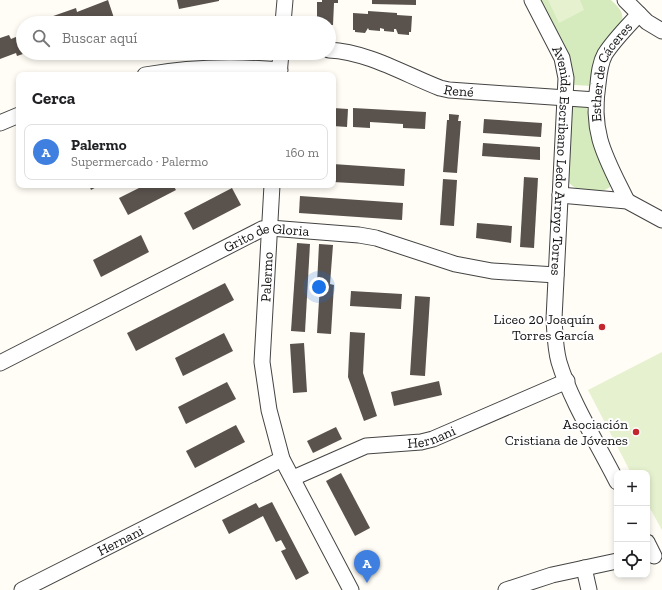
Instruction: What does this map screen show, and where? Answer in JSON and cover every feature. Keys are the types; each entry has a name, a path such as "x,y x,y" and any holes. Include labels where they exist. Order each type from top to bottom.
{"street":[{"path":"284,16 285,0"},
{"name":"Avenida Escribano Ledo Arroyo Torres","path":"532,0 562,58 566,78 554,319 559,361 566,381 614,476"},
{"path":"625,0 639,14 662,31"},
{"name":"Esther de Cáceres","path":"626,201 599,140 596,100 600,68 604,56 639,14"},
{"name":"René","path":"336,50 344,50 361,55 440,88 449,90 596,100"},
{"path":"165,72 191,68 238,67 279,72 280,60"},
{"path":"0,123 16,116"},
{"name":"Palermo","path":"272,188 262,362 269,410 282,459 351,590"},
{"path":"560,195 626,201 662,220"},
{"name":"Grito de Gloria","path":"0,363 254,232 270,228 359,235 376,238 456,264 492,271 556,275"},
{"name":"Hernani","path":"293,478 366,446 421,442 433,439 566,381"},
{"name":"Hernani","path":"22,590 282,459"},
{"path":"506,590 552,575 614,562"},
{"path":"584,568 589,590"}],"green space":[{"path":"538,0 611,0 622,13 622,23 592,86 574,85 572,67"},
{"path":"548,0 580,0 584,10 559,23"},
{"path":"575,103 586,106 611,181 610,187 606,190 588,192 576,188 568,181 571,113"},
{"name":"Asociación Cristiana de Jóvenes","path":"662,352 662,530 650,508 650,470 629,470 588,390"}],"building":[{"path":"108,0 113,16 53,16 76,8 77,12"},
{"path":"177,0 219,0 219,1 179,9"},
{"path":"322,0 338,0 338,3 334,3 333,16 317,16 317,2 322,2"},
{"path":"372,0 416,0 416,5 372,4"},
{"path":"368,11 397,13 397,15 412,16 411,32 409,32 409,35 398,34 396,29 394,29 394,32 384,31 384,29 380,28 380,31 369,30 368,28 365,33 355,32 355,30 353,30 353,13 368,14"},
{"path":"9,35 11,39 16,37 16,53 0,59 0,38"},
{"path":"336,108 348,109 347,127 336,126"},
{"path":"353,108 426,112 425,129 403,128 403,124 370,122 370,128 353,127"},
{"path":"449,114 459,115 458,121 461,121 457,173 443,172 447,120 449,120"},
{"path":"484,119 542,123 541,137 483,133"},
{"path":"483,143 540,147 540,160 482,156"},
{"path":"336,164 405,169 404,186 336,182"},
{"path":"524,177 538,178 534,248 520,247"},
{"path":"443,179 457,180 454,226 440,225"},
{"path":"139,188 175,188 176,190 128,215 119,198"},
{"path":"232,188 241,205 193,230 184,213"},
{"path":"300,196 403,203 402,220 299,213"},
{"path":"477,223 512,226 511,243 476,238"},
{"path":"141,235 149,252 101,277 93,260"},
{"path":"297,243 310,244 305,332 291,331"},
{"path":"319,244 333,245 330,284 334,285 331,334 317,333 320,284 317,284"},
{"path":"225,283 234,300 136,351 127,333"},
{"path":"351,291 402,294 401,309 350,306"},
{"path":"415,296 430,297 425,376 410,375"},
{"path":"350,332 365,333 363,373 377,416 364,421 348,377"},
{"path":"224,333 233,351 183,376 175,358"},
{"path":"304,343 307,392 293,393 290,344"},
{"path":"439,381 442,395 394,406 391,392"},
{"path":"227,382 236,399 186,424 178,407"},
{"path":"236,425 245,442 195,468 186,451"},
{"path":"336,427 342,439 313,453 307,441"},
{"path":"341,473 370,528 355,536 326,481"},
{"path":"272,502 309,573 296,580 281,551 286,549 281,540 276,542 263,516 229,534 222,520 256,503 259,508"}],"place":[{"name":"Liceo 20 Joaquín Torres García","path":"602,327"},
{"name":"Asociación Cristiana de Jóvenes","path":"636,432"},
{"name":"Palermo","path":"367,583"}]}
